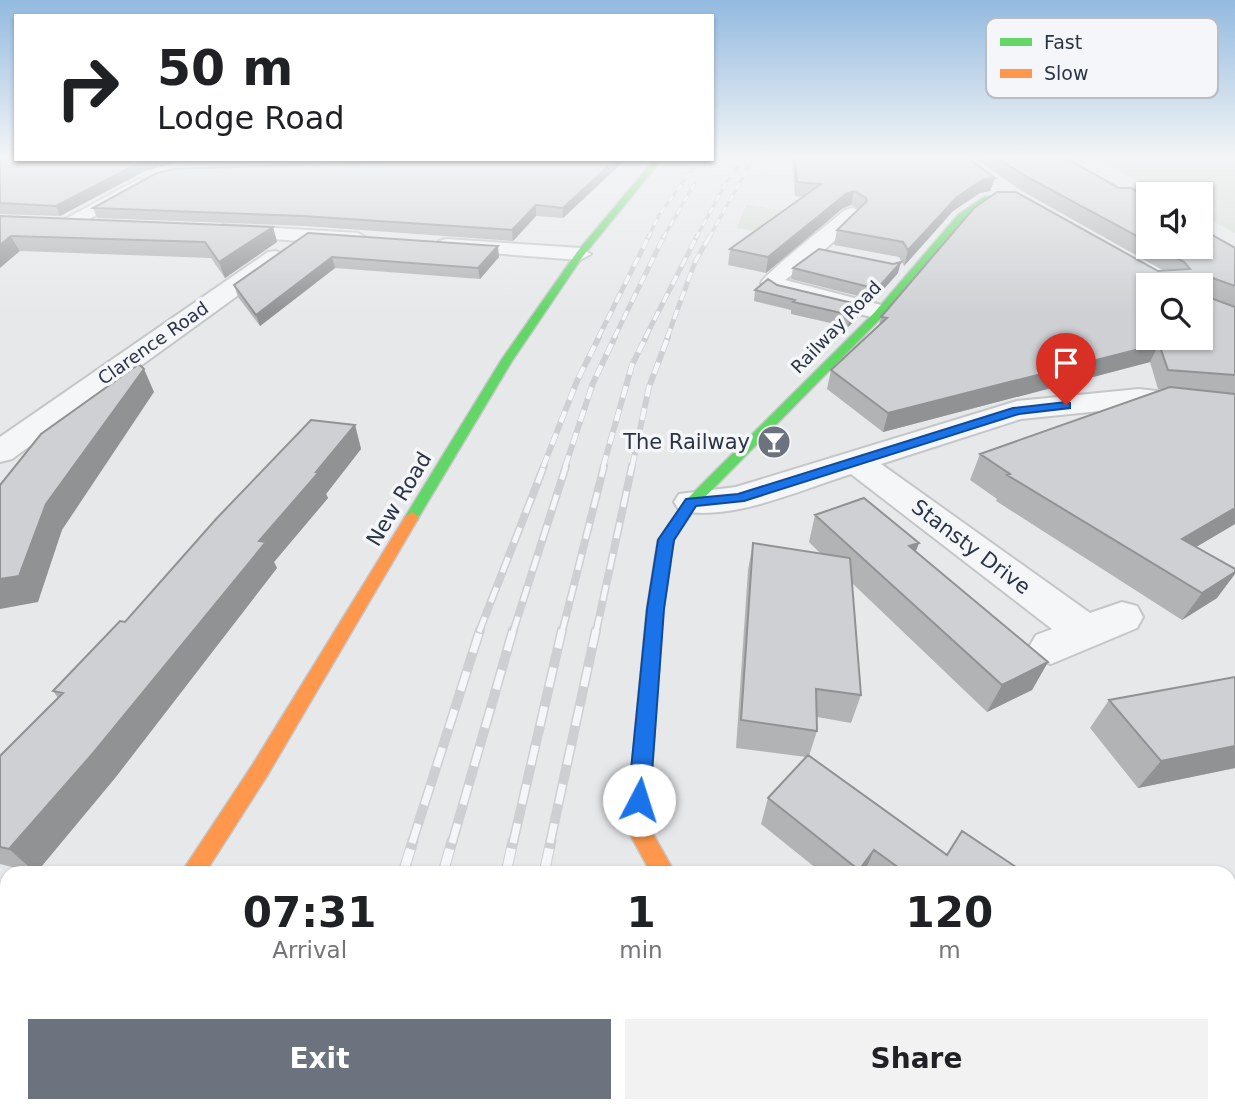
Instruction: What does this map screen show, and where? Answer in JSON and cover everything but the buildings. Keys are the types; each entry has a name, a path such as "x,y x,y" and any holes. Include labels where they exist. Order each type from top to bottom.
{"main road":[{"name":"New Road","path":"197,866 260,770 506,361 580,254 617,210"},
{"name":"Railway Road","path":"660,866 637,827 655,609 666,540 692,502 880,312 961,216 971,210"}],"street":[{"path":"66,224 92,210"},
{"path":"852,214 813,250 775,277 773,283 784,289 880,312"},
{"path":"40,223 106,226"},
{"path":"200,230 375,240"},
{"name":"Clarence Road","path":"0,452 306,235"},
{"path":"429,244 580,254"},
{"path":"813,250 839,255"},
{"path":"692,502 739,498 858,463 1017,410 1139,398 1235,409"},
{"name":"Stansty Drive","path":"858,463 1086,632"}],"shaded area":[{"path":"744,210 780,210 829,217 824,219 833,221 807,241 737,228"},
{"path":"1213,210 1235,210 1235,233 1213,221"}],"railway":[{"path":"648,238 663,210"},
{"path":"663,238 679,210"},
{"path":"696,238 711,210"},
{"path":"709,238 725,210"},
{"path":"645,338 697,236"},
{"path":"667,338 695,262 710,236"},
{"path":"598,338 648,238"},
{"path":"614,338 663,238"},
{"path":"543,467 577,381 599,337"},
{"path":"565,467 593,383 615,337"},
{"path":"603,467 632,365 646,337"},
{"path":"632,467 649,387 668,337"},
{"path":"479,632 544,466"},
{"path":"513,632 566,466"},
{"path":"562,632 604,466"},
{"path":"596,632 632,466"},
{"path":"412,843 480,630"},
{"path":"452,843 513,630"},
{"path":"513,843 562,630"},
{"path":"550,843 596,630"},
{"path":"405,866 413,841"},
{"path":"445,866 452,841"},
{"path":"508,866 513,841"},
{"path":"546,866 551,841"}],"traffic: fast":[{"path":"412,517 506,361 580,254 617,210"},
{"path":"662,565 666,540 692,502 878,315 961,217 971,210"}],"traffic: slow":[{"path":"197,866 260,770 412,517"},
{"path":"660,866 637,827 655,609 662,565"}],"place":[{"name":"The Railway","path":"774,442"}],"route":[{"path":"639,800 655,609 666,540 692,502 739,498 858,463 1017,410 1066,405"}]}
